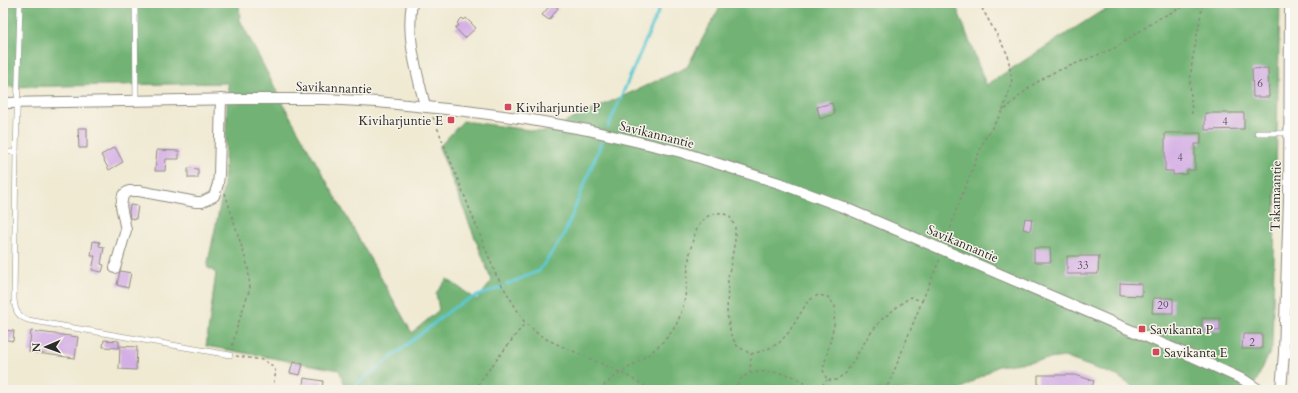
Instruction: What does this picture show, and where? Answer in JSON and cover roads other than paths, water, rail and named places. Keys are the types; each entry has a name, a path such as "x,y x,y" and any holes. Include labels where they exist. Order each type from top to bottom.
{"street":[{"path":"412,3 410,29 412,48 427,106"},
{"name":"Takamaantie","path":"1281,390 1292,198 1289,133 1290,3"},
{"path":"115,268 126,230 121,206 124,195 129,191 139,191 202,202 214,196 218,184 219,174 222,99"},
{"name":"Savikannantie","path":"3,103 136,100 326,99 427,106 526,119 588,130 681,152 789,186 843,206 1198,359 1244,380 1259,390"},
{"path":"1284,353 1295,352"}],"lane":[{"path":"20,3 14,299 17,314 28,320 230,355"},
{"path":"135,3 136,100"},
{"path":"1257,133 1289,133"},
{"path":"3,152 16,152"}],"waterway":[{"path":"608,127 662,3"},
{"path":"507,284 539,271 564,235 602,141"},
{"path":"350,390 449,311 470,299 502,287"}],"place":[{"name":"Kiviharjuntie P","path":"508,107"},
{"name":"Kiviharjuntie E","path":"451,120"},
{"name":"Savikanta P","path":"1142,329"},
{"name":"Savikanta E","path":"1156,352"}]}
